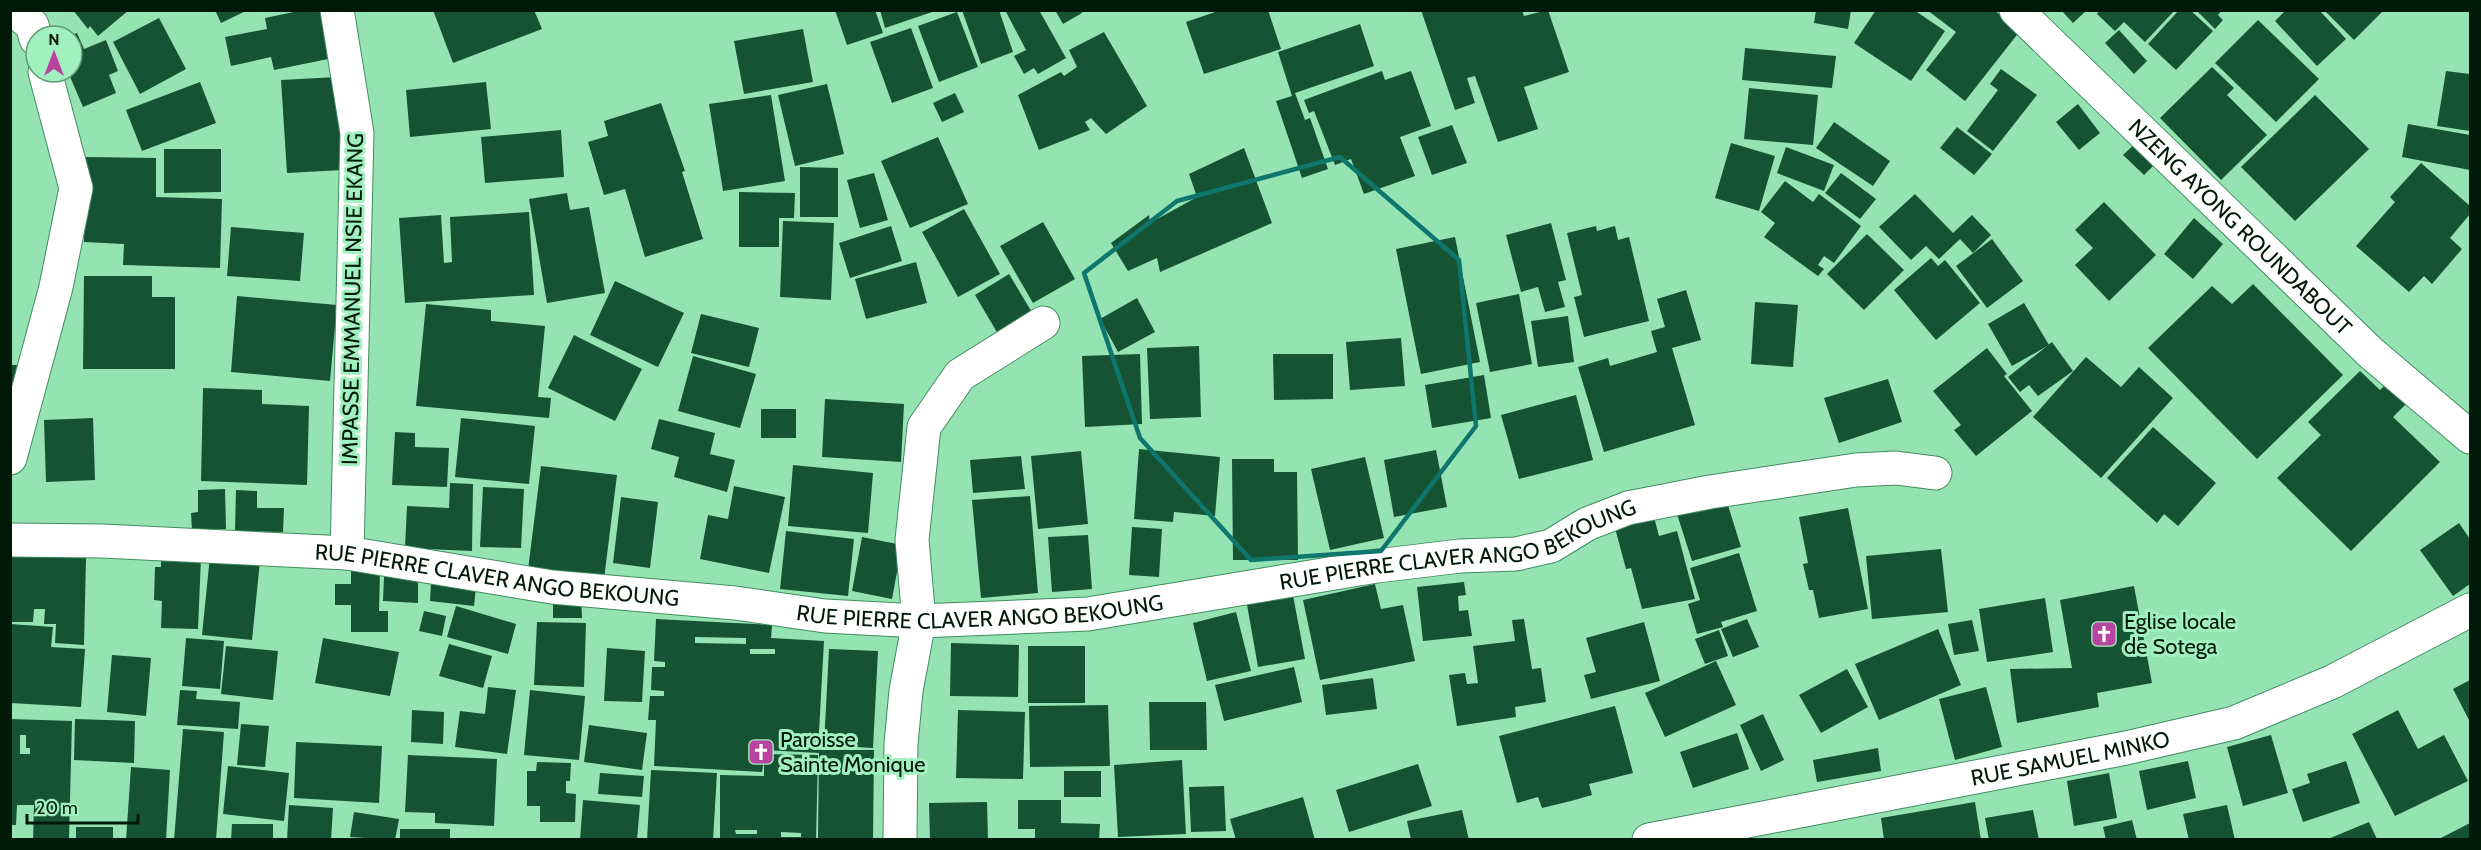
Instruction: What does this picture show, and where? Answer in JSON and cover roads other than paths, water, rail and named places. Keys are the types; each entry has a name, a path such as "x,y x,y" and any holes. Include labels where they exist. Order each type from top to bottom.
{"street":[{"path":"14,10 31,24"},
{"name":"IMPASSE EMMANUEL NSIE EKANG","path":"338,10 357,134 347,553"},
{"name":"NZENG AYONG ROUNDABOUT","path":"2016,10 2371,353 2470,436"},
{"path":"10,458 56,287 76,188 48,84"},
{"path":"900,840 901,744 906,691 919,621 912,540 924,427 960,375 1042,323"},
{"name":"RUE PIERRE CLAVER ANGO BEKOUNG","path":"10,540 102,541 347,553 552,587 735,603 825,616 919,621 1088,614 1377,566 1460,556 1516,554 1551,546 1587,524 1628,508 1710,492 1856,470 1896,468 1935,473"},
{"name":"RUE SAMUEL MINKO","path":"1649,840 2114,750 2234,723 2332,682 2470,610"}],"place":[{"name":"Eglise locale de Sotega","path":"2104,634"},
{"name":"Paroisse Sainte Monique","path":"761,752"}]}
